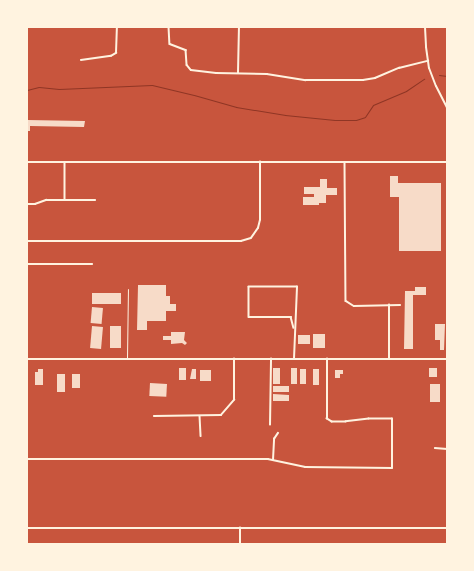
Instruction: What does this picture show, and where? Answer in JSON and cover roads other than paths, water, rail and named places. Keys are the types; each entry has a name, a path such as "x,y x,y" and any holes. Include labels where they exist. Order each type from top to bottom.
{"main road":[{"path":"27,359 447,359"}],"street":[{"path":"81,60 111,56 116,53 117,27"},
{"path":"169,27 170,44 186,50 188,68 216,73 257,73 306,80 363,80 375,78 410,65 428,61"},
{"path":"238,73 239,27"},
{"path":"425,27 428,61 433,80 447,107"},
{"path":"27,162 447,162"},
{"path":"65,162 65,200"},
{"path":"27,241 242,240 251,238 258,228 260,220 260,162"},
{"path":"345,162 344,291 347,303 354,306 400,305"},
{"path":"27,204 35,204 44,200 95,200"},
{"path":"27,264 92,264"},
{"path":"294,328 297,319 297,287 249,287 249,317 291,318 294,328 294,359"},
{"path":"389,305 389,359"},
{"path":"154,416 219,415 234,401 234,359"},
{"path":"270,425 271,359"},
{"path":"27,459 273,460 305,467 392,468 392,418 366,419 346,422 329,421 326,415 327,359"},
{"path":"200,416 201,436"},
{"path":"273,460 274,439 278,433"},
{"path":"435,448 447,449"},
{"path":"27,528 447,528"},
{"path":"240,528 240,544"}],"lane":[{"path":"127,359 128,289"}],"waterway":[{"path":"439,75 447,76"},
{"path":"27,90 39,87 59,89 152,85 236,107 285,115 335,120 356,120 365,117 373,105 406,91 424,79"}]}
